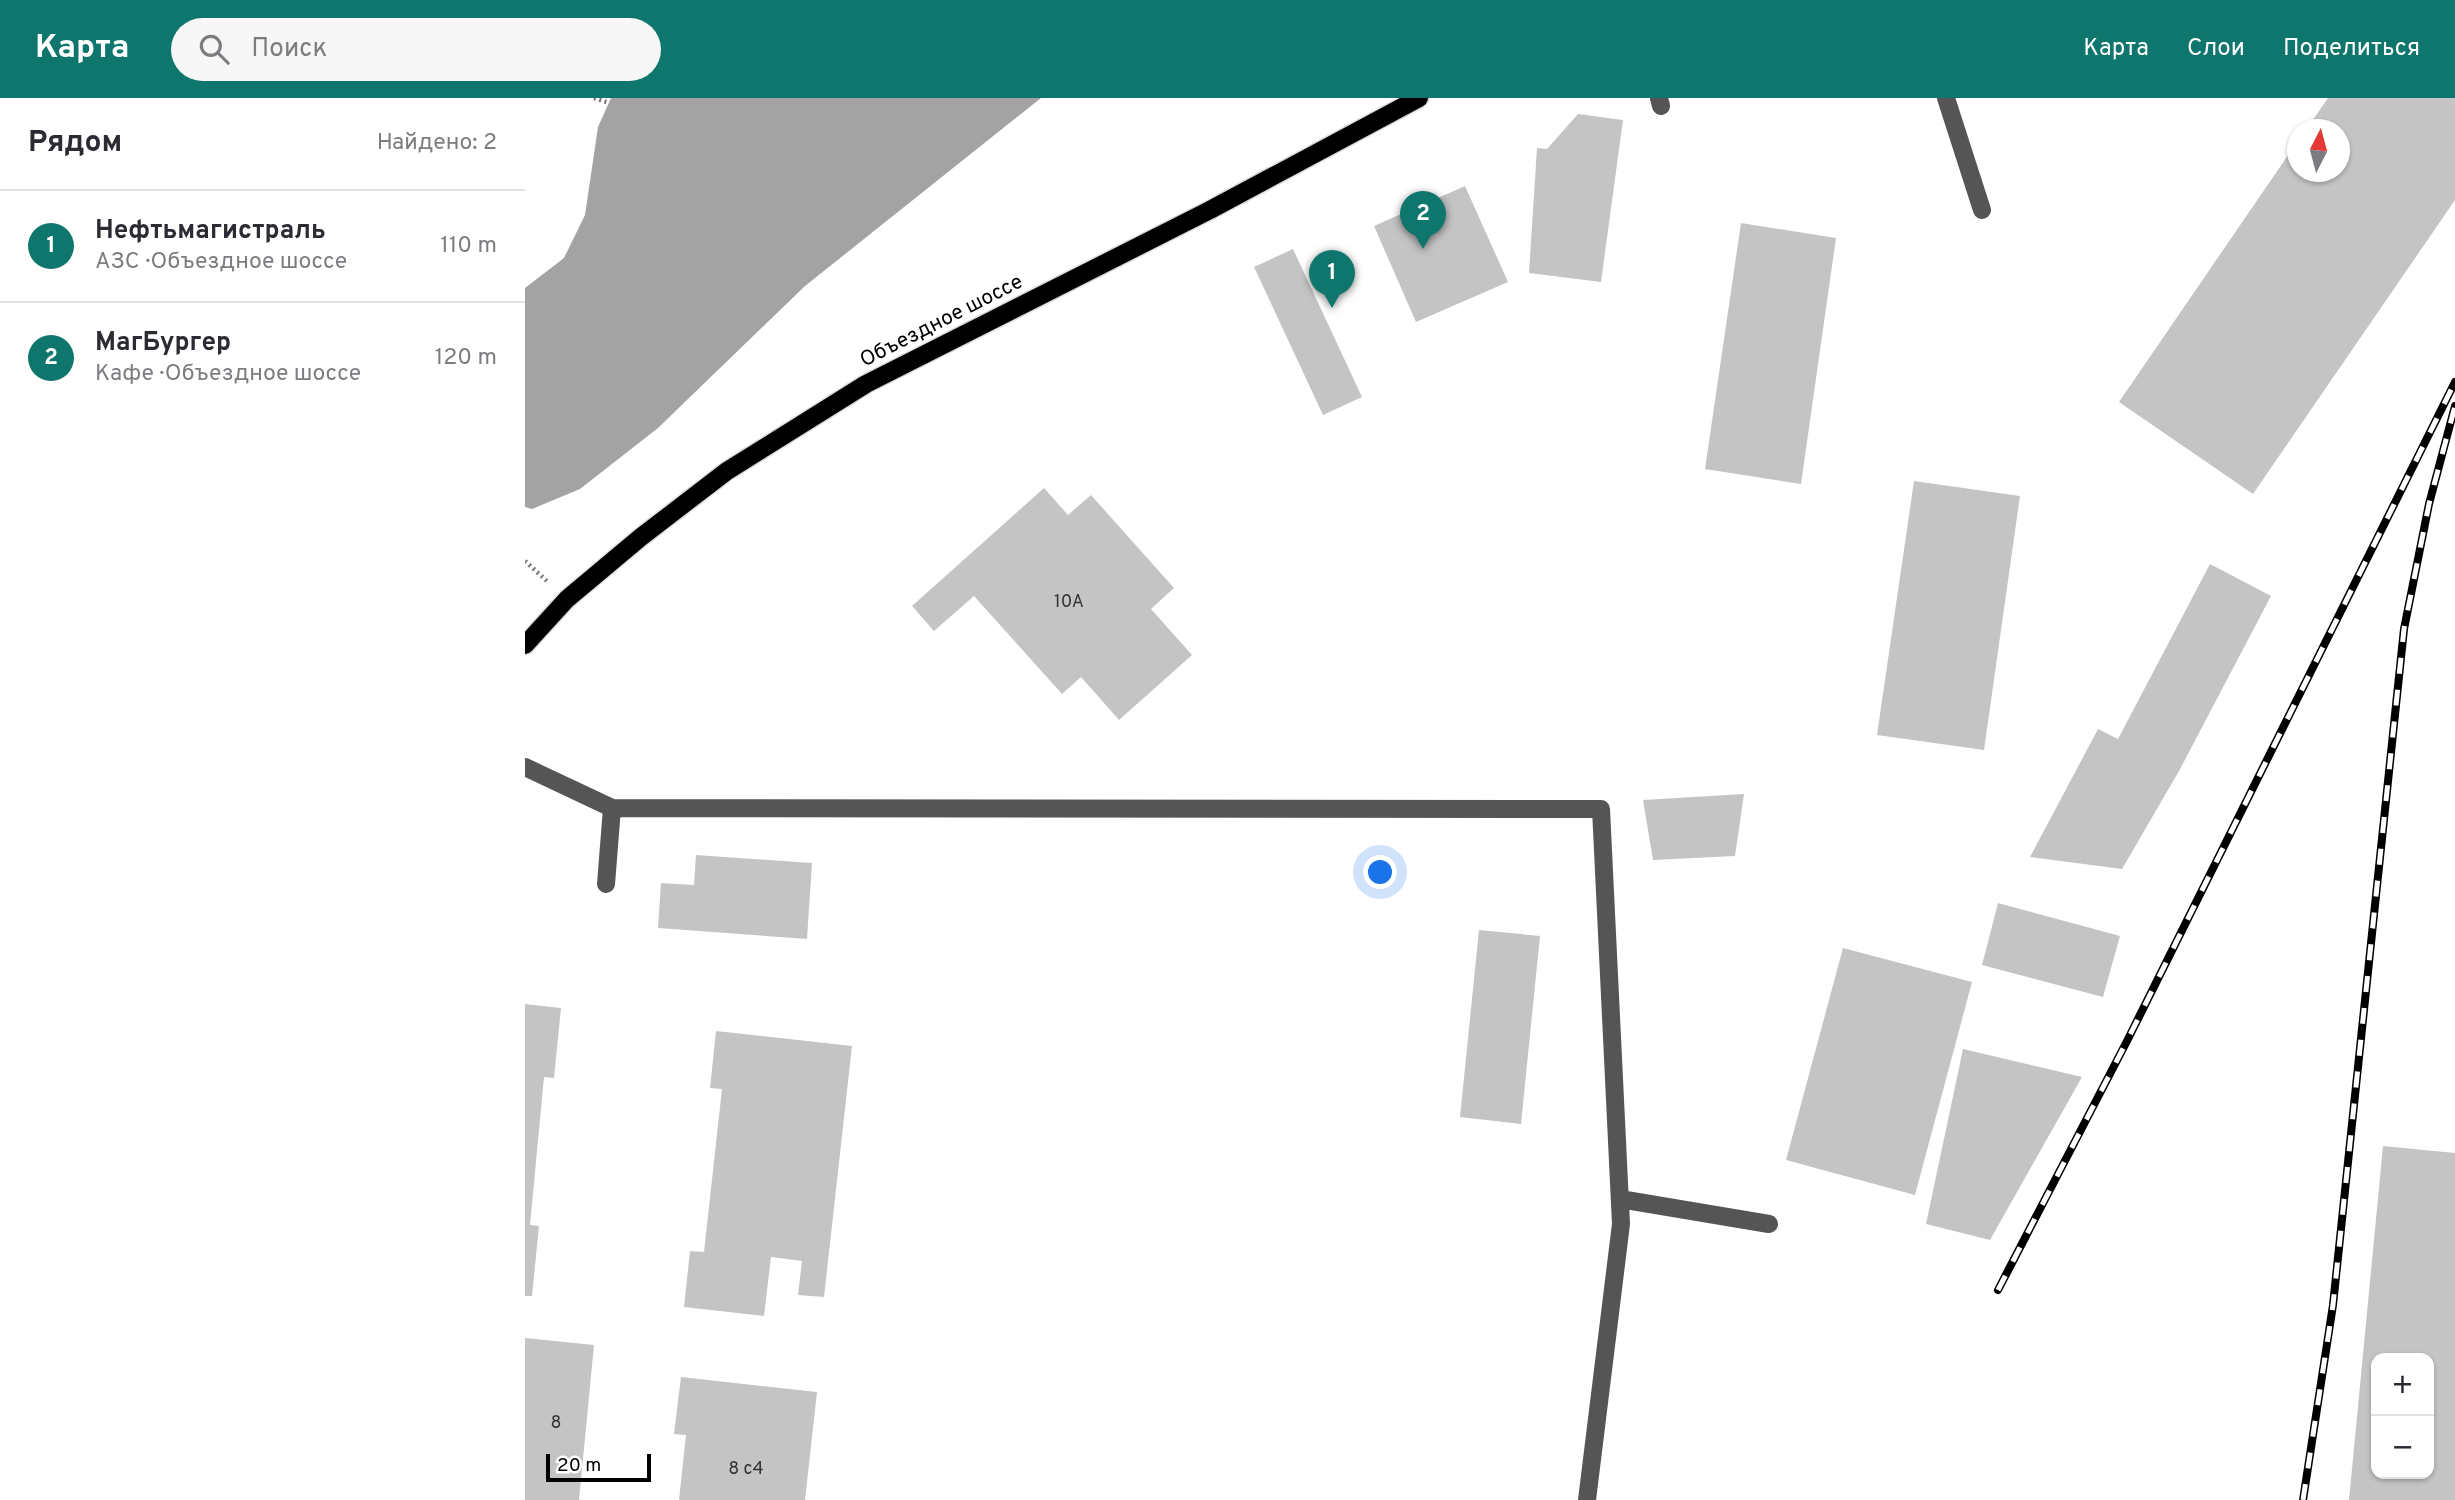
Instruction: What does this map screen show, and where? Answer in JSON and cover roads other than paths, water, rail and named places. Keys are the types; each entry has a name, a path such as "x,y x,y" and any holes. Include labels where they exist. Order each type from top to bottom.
{"main road":[{"name":"Объездное шоссе","path":"525,645 567,600 641,537 717,479 866,384 1210,210 1419,98"}],"lane":[{"path":"1946,98 1982,210"},
{"path":"525,767 612,808 1601,809 1621,1224 1587,1500"},
{"path":"606,884 612,808"},
{"path":"1620,1199 1769,1224"}],"railway":[{"path":"1998,1290 2127,1041 2455,382"},
{"path":"2303,1500 2333,1305 2404,629 2429,504 2455,406"}],"place":[{"name":"МагБургер","path":"1423,249"},
{"name":"Нефтьмагистраль","path":"1332,308"}]}
